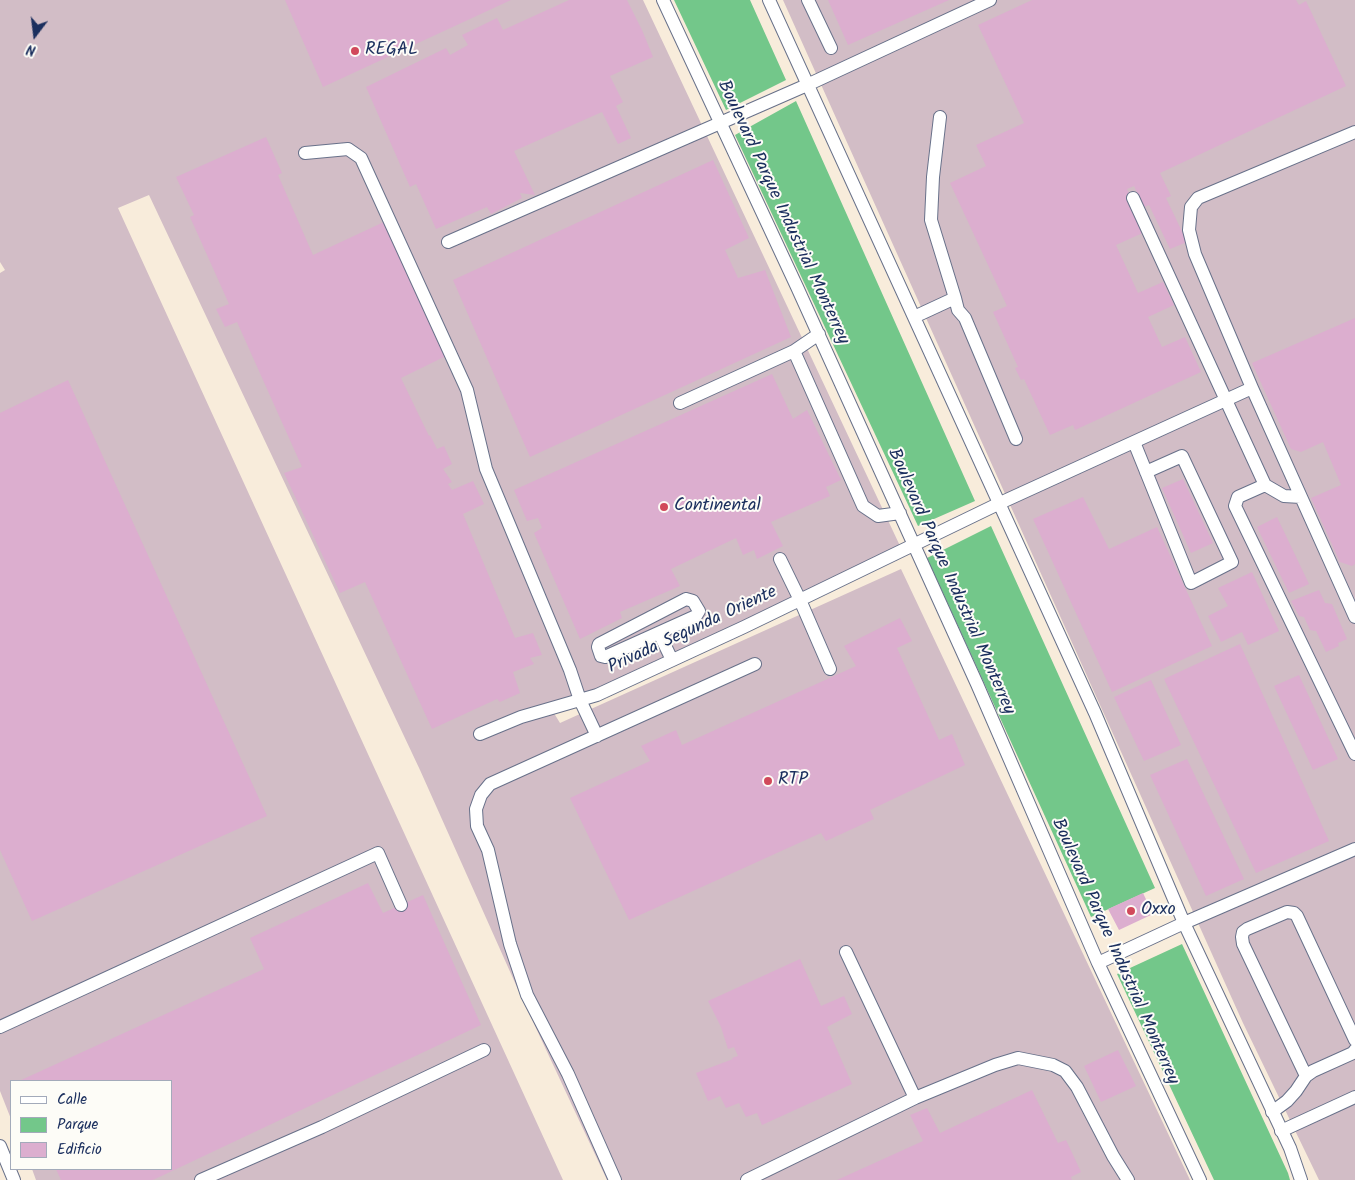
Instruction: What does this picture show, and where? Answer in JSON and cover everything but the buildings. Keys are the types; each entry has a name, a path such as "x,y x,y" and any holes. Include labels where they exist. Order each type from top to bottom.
{"street":[{"name":"Boulevard Parque Industrial Monterrey","path":"663,0 819,334 978,684 1098,962 1200,1180"},
{"path":"769,0 1095,713 1184,923 1281,1131 1308,1180"},
{"path":"808,0 831,48"},
{"path":"448,242 807,85 990,0"},
{"path":"940,117 933,177 931,220 958,310 965,318 1016,439"},
{"path":"1355,132 1198,198 1191,207 1189,230 1195,254 1252,388 1355,617"},
{"path":"305,153 348,149 361,158 467,390 486,469 596,736"},
{"path":"1133,198 1265,485 1284,496 1301,497"},
{"path":"914,317 955,298"},
{"path":"680,403 794,351 819,334"},
{"path":"794,351 863,506 878,516 900,513"},
{"name":"Privada Segunda Oriente","path":"480,734 521,717 597,695 1000,504 1252,388"},
{"path":"1134,442 1146,472 1191,583 1232,562 1182,456 1146,472"},
{"path":"1265,485 1238,497 1235,506 1355,754"},
{"path":"780,559 830,669"},
{"path":"686,599 693,601 699,611 696,616 659,633 605,657 601,656 598,647 601,643 686,599"},
{"path":"659,633 672,660"},
{"path":"615,1180 568,1074 526,995 510,944 488,850 477,826 476,809 481,795 490,784 755,664"},
{"path":"1098,962 1355,849"},
{"path":"0,1027 378,853 401,905"},
{"path":"1306,1076 1243,944 1243,932 1247,929 1287,912 1298,916 1355,1040"},
{"path":"846,952 915,1098"},
{"path":"201,1180 322,1127 484,1050"},
{"path":"1272,1112 1287,1101 1306,1076 1353,1053 1355,1050"},
{"path":"747,1180 915,1098 1018,1058 1053,1065 1065,1071 1077,1087 1113,1156 1128,1180"},
{"path":"1281,1131 1355,1097"},
{"path":"0,1146 14,1180"},
{"path":"1290,1148 1301,1180"}],"shaded area":[{"path":"0,0 643,0 901,548 552,710 560,723 901,569 1190,1180 607,1180 520,994 420,770 149,195 118,208 563,1180 36,1180 32,1170 172,1170 172,1080 10,1080 10,1116 0,1091 0,273 5,270 0,262"},
{"path":"783,0 1355,0 1355,1180 1319,1180 1243,1023"}],"green space":[{"path":"674,0 750,0 786,80 726,110"},
{"path":"796,101 975,501 918,526 735,135"},
{"path":"991,526 1155,888 1091,917 927,558"},
{"path":"1182,944 1290,1180 1214,1180 1117,974"}],"place":[{"name":"REGAL","path":"355,51"},
{"name":"Continental","path":"664,507"},
{"name":"RTP","path":"768,781"},
{"name":"Oxxo","path":"1131,911"}]}
